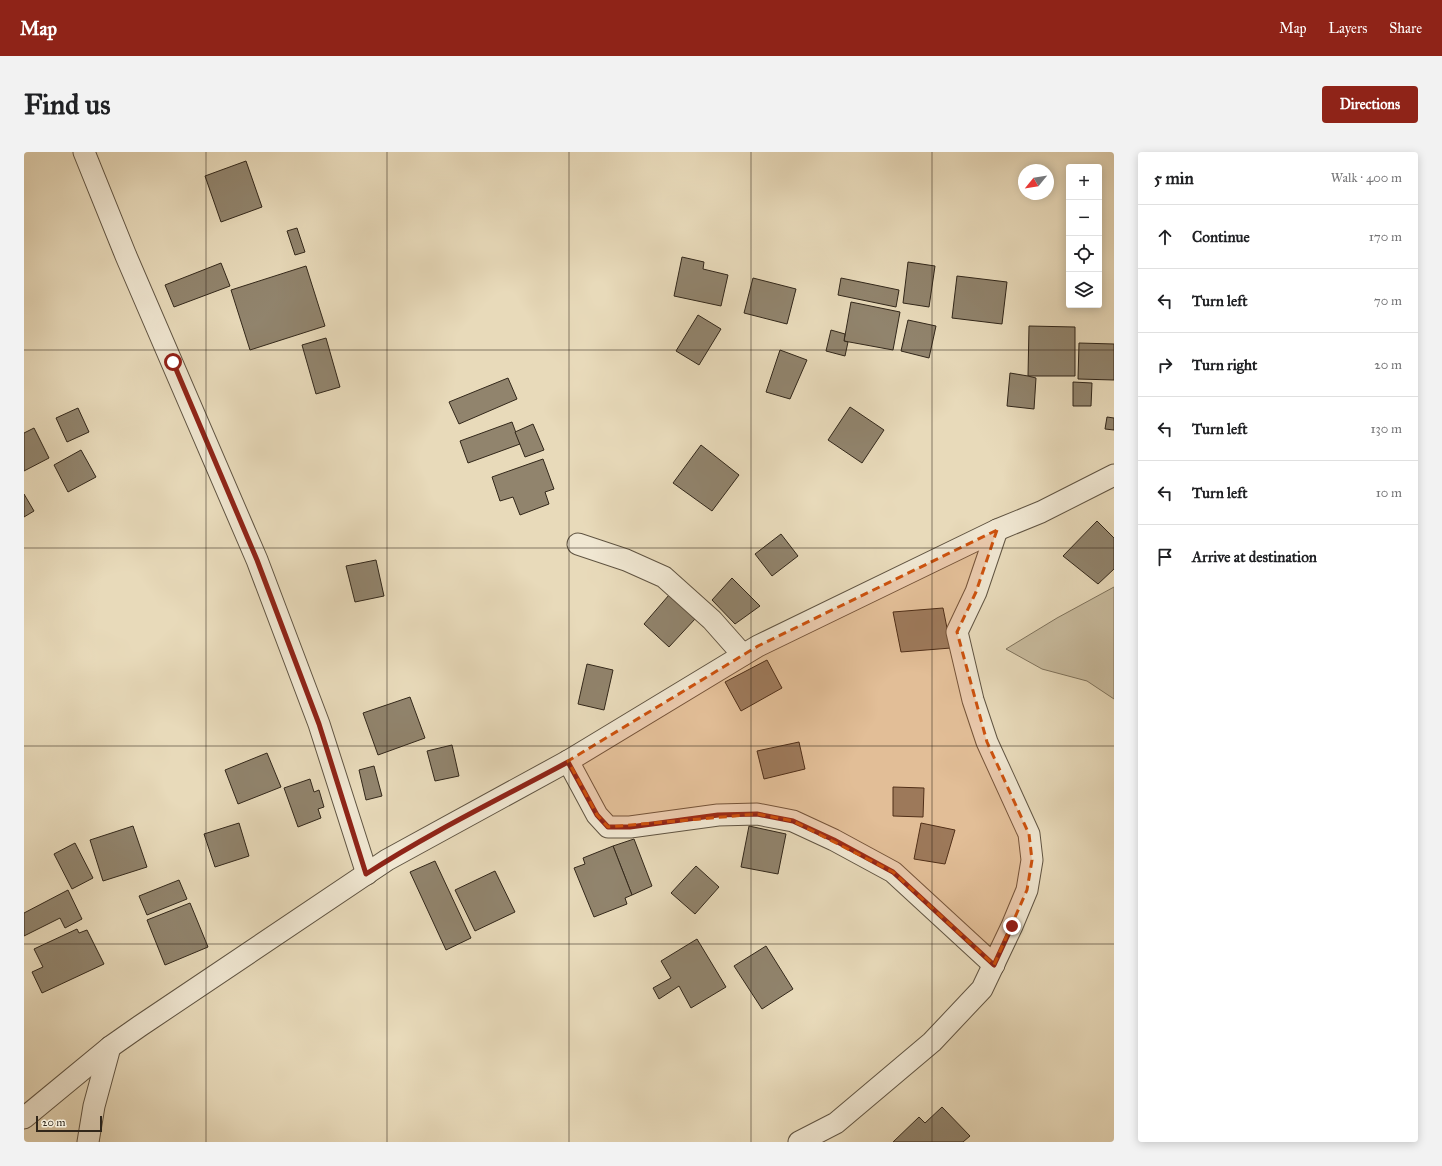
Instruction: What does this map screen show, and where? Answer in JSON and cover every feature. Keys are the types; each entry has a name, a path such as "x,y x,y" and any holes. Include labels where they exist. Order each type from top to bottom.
{"street":[{"path":"84,152 126,256 257,560 319,724 366,874"},
{"path":"24,1118 110,1047 388,860 568,762 758,646 997,530 1041,512 1114,474"},
{"path":"799,1142 836,1123 932,1042 982,989 1028,890 1032,860 1029,834 988,742 973,700 957,632 976,592 997,530"},
{"path":"578,544 626,560 664,577 712,620 743,655"},
{"path":"568,762 597,815 608,827 630,827 718,815 757,814 793,821 834,840 893,872 994,965"},
{"path":"88,1142 94,1106 110,1047"}],"highlighted area":[{"path":"997,530 976,592 957,632 987,742 1029,834 1032,860 1027,890 994,965 893,872 793,821 757,814 608,827 597,815 568,761 758,646"}],"shaded area":[{"path":"1114,587 1114,699 1087,681 1042,669 1006,649 1057,618"}],"building":[{"path":"246,161 262,207 221,222 205,176"},
{"path":"297,228 305,252 295,255 287,231"},
{"path":"682,257 704,262 703,269 728,275 721,306 674,296"},
{"path":"908,262 935,266 929,307 903,303"},
{"path":"221,263 230,286 174,307 165,285"},
{"path":"306,266 325,326 250,350 231,290"},
{"path":"957,276 1007,282 1002,324 952,318"},
{"path":"753,278 796,289 787,324 744,313"},
{"path":"841,278 899,290 896,307 838,295"},
{"path":"851,302 900,312 893,350 844,341"},
{"path":"698,315 721,329 699,365 676,351"},
{"path":"908,320 936,326 929,358 901,351"},
{"path":"1029,326 1075,327 1075,376 1028,376"},
{"path":"831,330 845,334 844,341 848,342 845,356 826,351"},
{"path":"326,338 340,387 316,394 302,345"},
{"path":"1079,343 1114,344 1114,380 1078,379"},
{"path":"780,350 807,360 790,399 766,392"},
{"path":"1010,373 1036,378 1034,409 1007,406"},
{"path":"508,378 517,399 459,424 449,402"},
{"path":"1073,382 1092,383 1091,406 1073,406"},
{"path":"850,407 884,430 862,463 828,440"},
{"path":"78,408 89,432 67,442 56,418"},
{"path":"1107,417 1114,418 1114,430 1105,429"},
{"path":"512,422 520,444 468,463 460,441"},
{"path":"533,424 544,450 525,457 515,432"},
{"path":"34,428 49,458 24,471 24,433"},
{"path":"701,445 739,475 712,511 673,483"},
{"path":"81,450 96,477 68,492 54,465"},
{"path":"543,459 554,489 545,492 549,504 520,515 513,497 500,501 492,477"},
{"path":"24,494 34,511 24,517"},
{"path":"1097,521 1114,538 1114,569 1098,584 1063,556"},
{"path":"781,534 798,556 772,576 755,554"},
{"path":"376,560 384,596 355,602 346,566"},
{"path":"732,578 760,606 735,624 712,600"},
{"path":"669,595 695,619 669,647 644,624"},
{"path":"943,608 951,648 901,652 893,612"},
{"path":"767,660 782,688 741,711 725,682"},
{"path":"587,664 613,670 604,710 578,704"},
{"path":"410,697 425,738 378,755 363,713"},
{"path":"799,742 805,769 764,779 757,751"},
{"path":"452,745 459,776 435,781 427,751"},
{"path":"267,753 281,787 238,804 225,770"},
{"path":"374,766 382,796 366,800 359,770"},
{"path":"310,779 314,792 319,790 324,807 318,809 321,818 298,827 284,788"},
{"path":"893,787 924,788 923,817 893,816"},
{"path":"239,823 249,856 215,867 204,834"},
{"path":"921,823 955,830 945,864 914,859"},
{"path":"133,826 147,867 103,881 90,840"},
{"path":"749,826 786,834 778,874 741,867"},
{"path":"634,839 652,886 632,895 613,846"},
{"path":"75,843 93,878 72,889 54,854"},
{"path":"613,846 632,895 625,898 627,904 594,917 574,868 585,864 583,858"},
{"path":"435,861 471,938 446,950 410,872"},
{"path":"696,866 719,887 695,914 671,893"},
{"path":"495,871 515,912 475,931 455,890"},
{"path":"179,880 187,899 147,915 139,896"},
{"path":"68,890 82,919 65,928 60,918 24,936 24,913"},
{"path":"190,903 208,947 165,965 147,920"},
{"path":"77,929 79,933 87,930 104,964 42,993 32,972 43,967 34,949"},
{"path":"697,939 726,987 691,1008 679,986 659,999 653,988 671,978 661,961"},
{"path":"766,946 793,989 762,1009 734,966"},
{"path":"942,1107 970,1136 963,1142 893,1142 919,1117 925,1123"}],"route":[{"path":"173,362 257,560 319,724 366,874 450,825 568,762 597,815 608,827 630,827 718,815 757,814 793,821 834,840 893,872 994,965 1012,926"}]}
